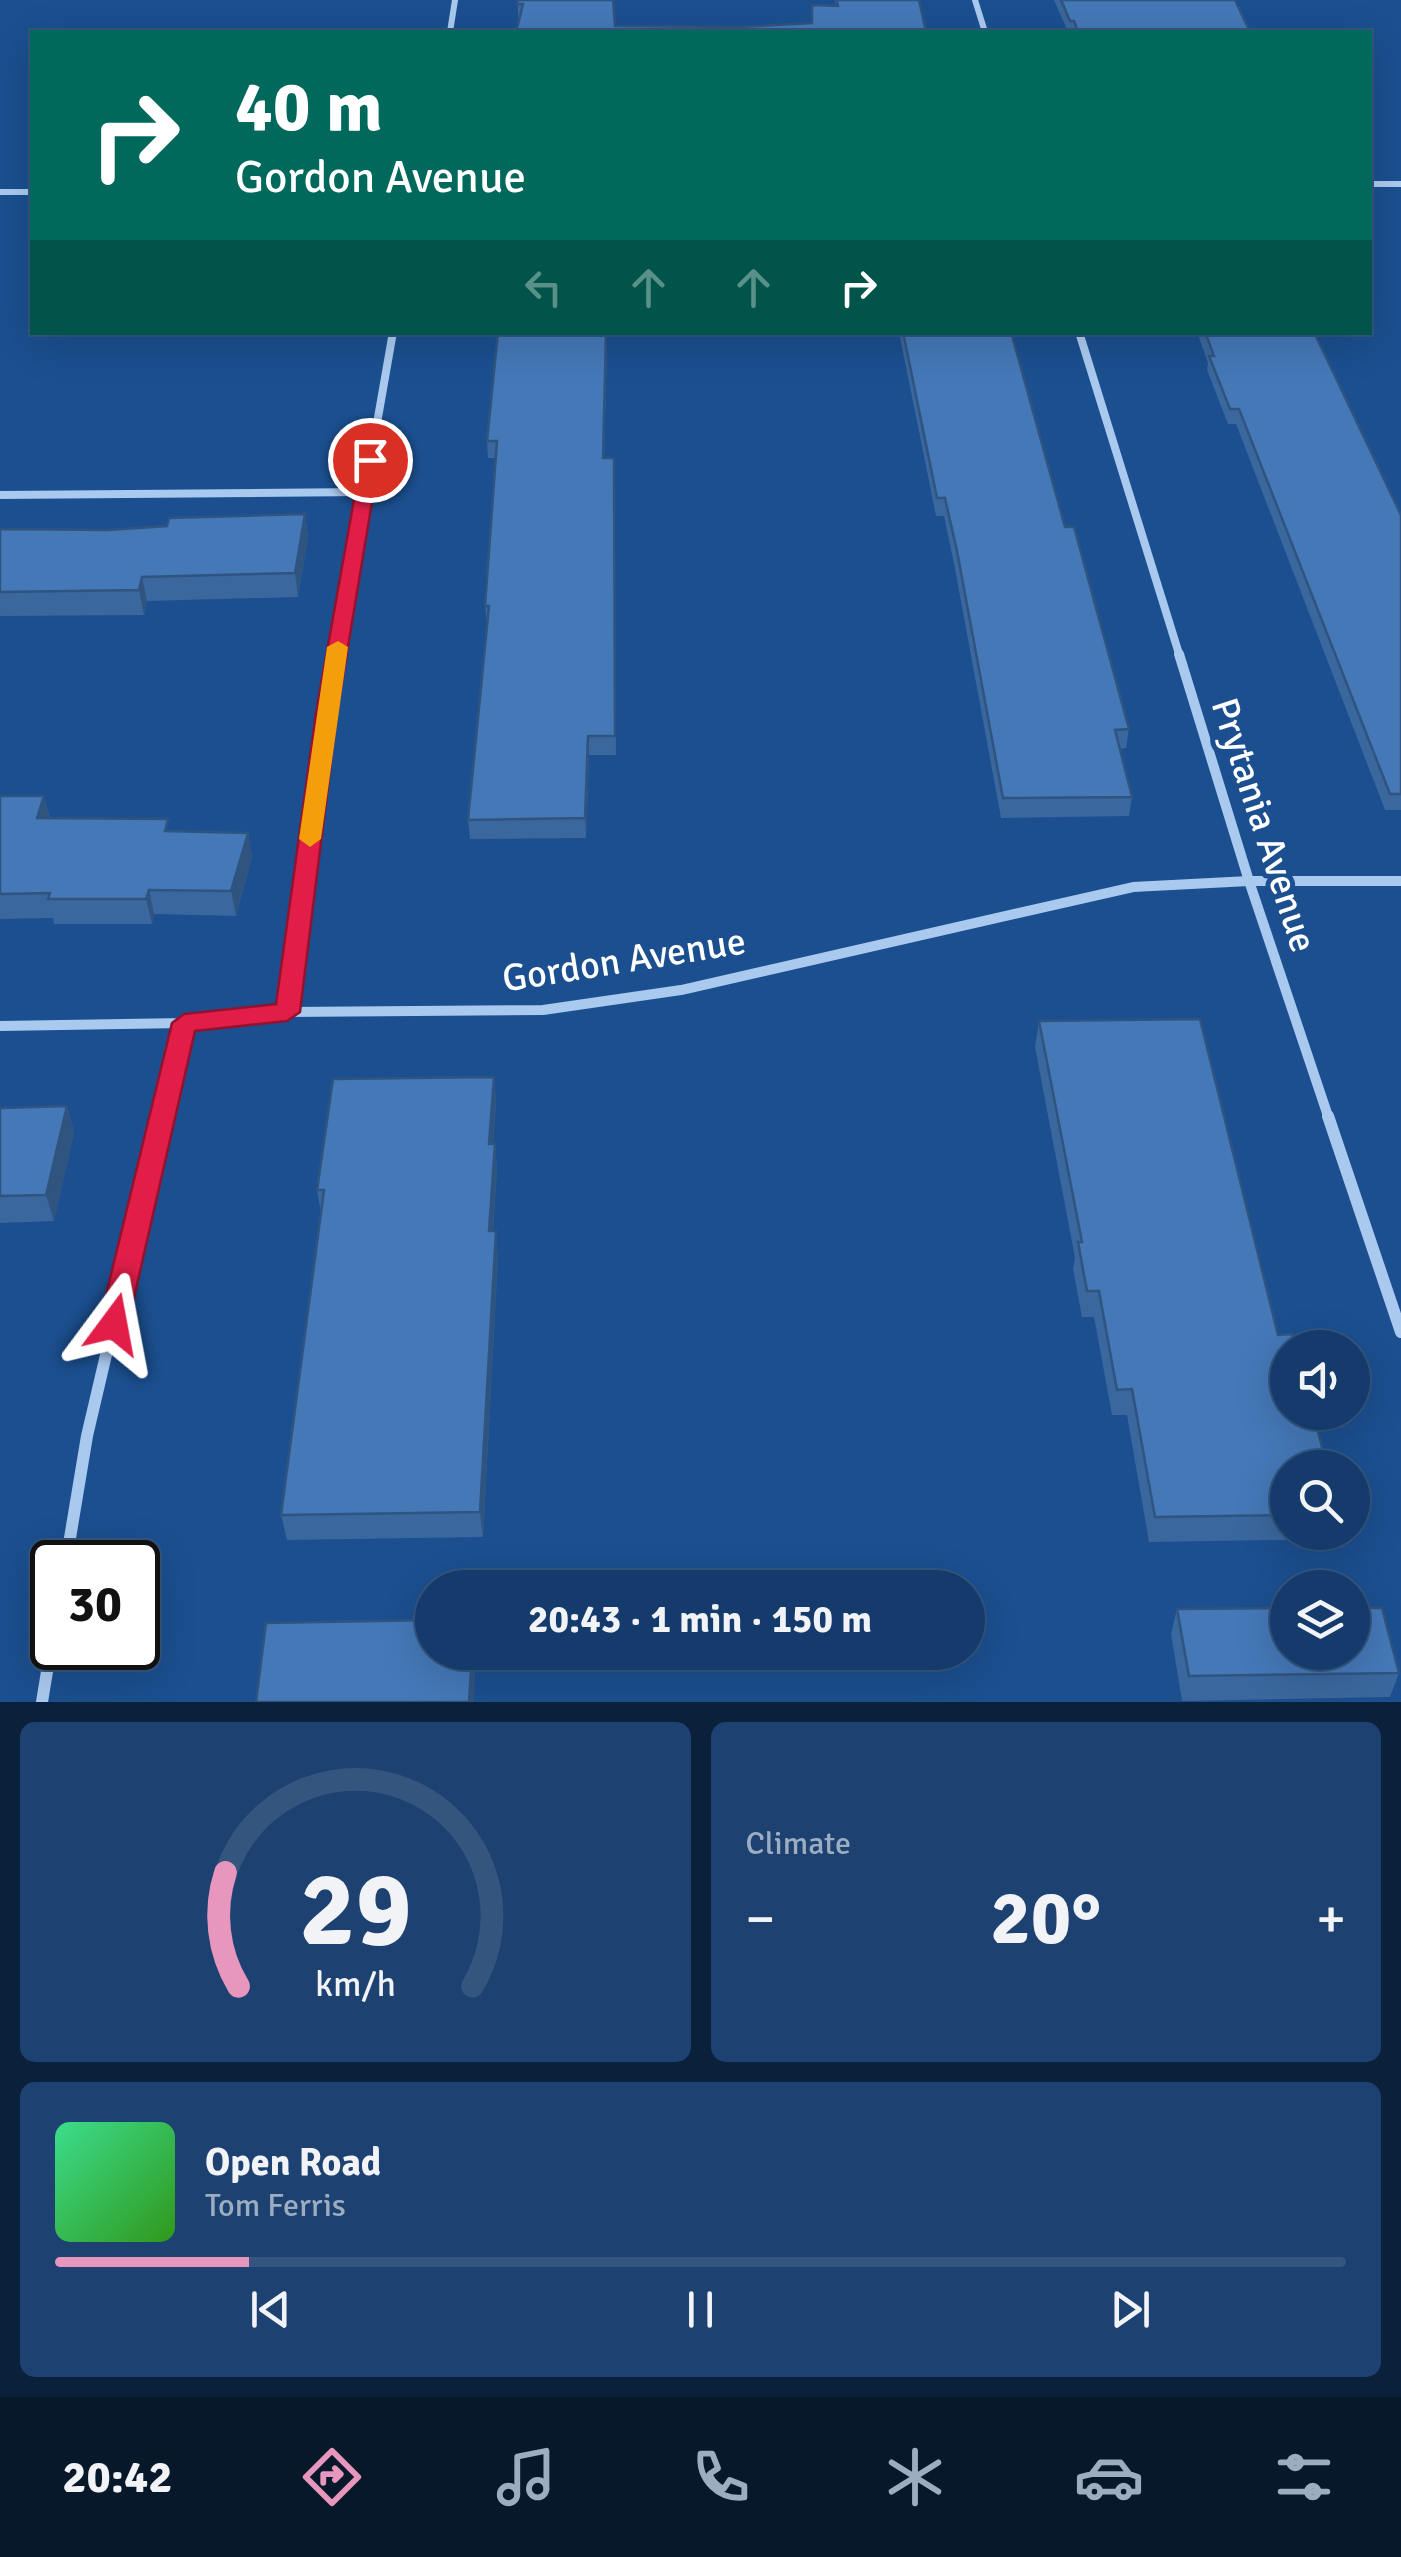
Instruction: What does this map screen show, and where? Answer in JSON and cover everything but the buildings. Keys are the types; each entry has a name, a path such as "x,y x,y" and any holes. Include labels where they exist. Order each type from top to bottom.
{"street":[{"path":"450,30 455,0"},
{"path":"975,0 984,30"},
{"path":"1372,184 1401,184"},
{"path":"0,192 30,192"},
{"path":"287,1012 326,713 392,335"},
{"name":"Prytania Avenue","path":"1080,335 1249,881 1401,1332"},
{"path":"0,494 364,492"},
{"name":"Gordon Avenue","path":"0,1026 184,1023 287,1012 543,1010 681,990 1133,887 1249,881 1401,881"},
{"path":"70,1540 87,1436 184,1023"},
{"path":"42,1702 47,1670"}],"slow traffic":[{"path":"310,839 338,647"}],"route":[{"path":"114,1324 184,1023 287,1012 326,713 370,460"}]}
